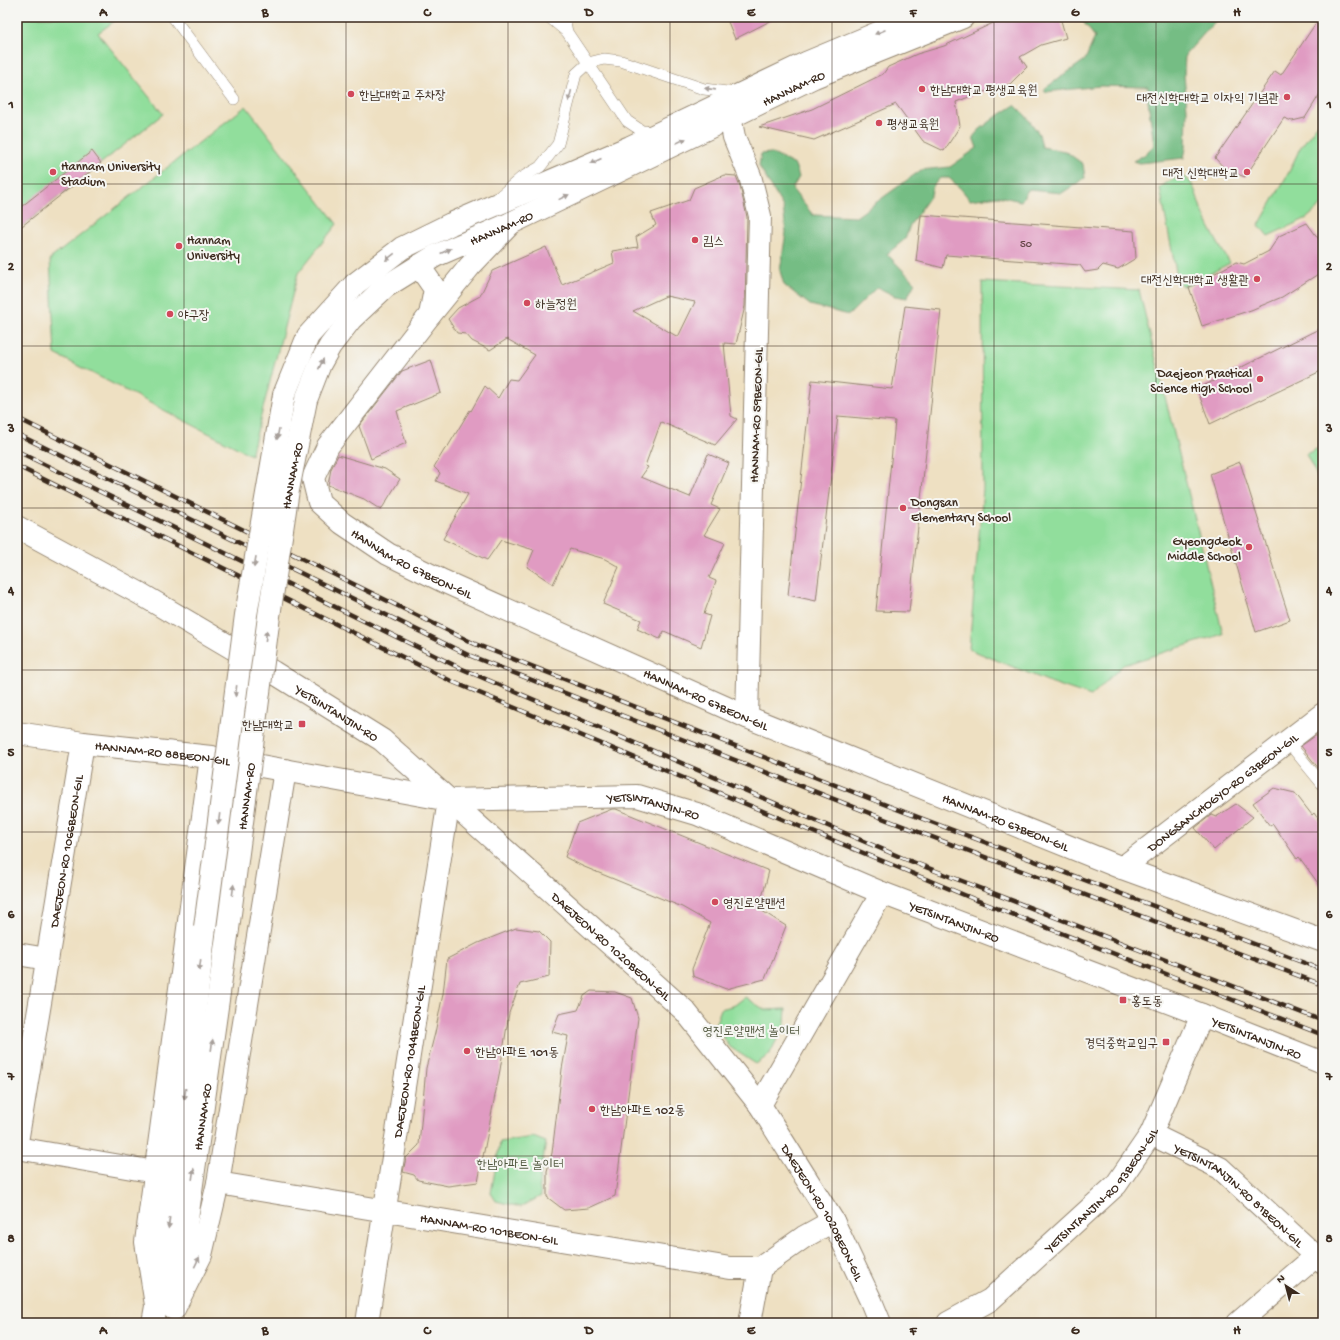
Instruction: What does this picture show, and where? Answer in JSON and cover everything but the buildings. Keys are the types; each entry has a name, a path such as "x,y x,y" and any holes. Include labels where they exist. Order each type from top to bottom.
{"street":[{"name":"HANNAM-RO","path":"164,1315 166,1251 205,927 246,615 284,396 308,336 355,284 402,248 451,224 620,151 806,63 916,17"},
{"name":"HANNAM-RO","path":"164,1315 228,929 269,616 288,490 306,400 320,364 330,346 351,319 385,287 435,256 511,223 814,77 963,17"},
{"name":"HANNAM-RO 59BEON-GIL","path":"730,117 734,137 750,176 760,216 747,717"},
{"name":"HANNAM-RO 67BEON-GIL","path":"511,223 470,266 328,446 313,478 319,502 342,522 388,554 443,581 747,717 1122,868 1314,937"},
{"path":"419,266 435,289 430,315"},
{"name":"YETSINTANJIN-RO","path":"17,527 139,593 273,672 382,740 449,800 637,796 697,814 882,893 1202,1015 1323,1063"},
{"name":"DONGSANCHOGYO-RO 63BEON-GIL","path":"1122,868 1323,714"},
{"name":"HANNAM-RO 88BEON-GIL","path":"17,733 83,743 211,757 449,800"},
{"name":"DAEJEON-RO 1066BEON-GIL","path":"17,1142 83,743"},
{"path":"164,1315 146,1242 211,757"},
{"path":"164,1315 201,1255 218,1183 285,770"},
{"name":"DAEJEON-RO 1020BEON-GIL","path":"449,800 685,1011 760,1105 833,1222 880,1323"},
{"name":"DAEJEON-RO 1044BEON-GIL","path":"368,1323 449,800"},
{"path":"760,1105 882,893"},
{"path":"1314,937 1323,921"},
{"path":"17,954 47,959"},
{"name":"YETSINTANJIN-RO 93BEON-GIL","path":"948,1323 990,1300 1116,1185 1151,1134 1202,1015"},
{"name":"YETSINTANJIN-RO 81BEON-GIL","path":"1151,1134 1220,1168 1319,1260"},
{"path":"17,1148 155,1172"},
{"name":"HANNAM-RO 101BEON-GIL","path":"218,1183 730,1268 760,1268"},
{"path":"750,1323 760,1268 804,1237 833,1222"},
{"path":"1238,1323 1319,1260"}],"lane":[{"path":"173,17 234,99"},
{"path":"549,17 567,32 628,121 642,131 661,132"},
{"path":"564,17 567,32"},
{"path":"481,212 521,178 540,167 558,144 576,74 588,63 604,59 622,60 704,89 727,92 748,90"},
{"path":"620,151 631,137 628,121"},
{"path":"1287,741 1323,785"}],"green space":[{"name":"Hannam University Stadium","path":"17,17 120,17 98,33 163,114 17,230"},
{"path":"1082,17 1219,17 1185,55 1184,75 1187,109 1186,148 1184,158 1140,163 1133,161 1144,155 1154,145 1148,101 1148,87 1100,86 1046,92 1044,89 1085,60 1095,37 1081,19"},
{"path":"1015,105 1026,116 1039,134 1042,147 1065,151 1083,164 1085,178 1062,193 1028,190 1021,201 998,196 970,200 949,178 940,178 933,186 931,195 910,225 905,239 887,254 915,283 907,298 895,296 877,287 849,315 810,305 784,285 780,271 786,232 783,207 759,166 761,154 771,153 795,165 799,177 792,189 813,215 856,217 921,170 950,167 977,148 973,137 979,130"},
{"name":"야구장","path":"246,106 337,224 298,273 251,455 55,354 50,259"},
{"path":"1323,117 1323,204 1307,218 1268,236 1259,225 1289,172 1300,148"},
{"path":"1185,177 1192,185 1209,226 1230,263 1191,284 1182,286 1177,277 1160,188 1172,180"},
{"path":"982,282 1139,290 1223,634 1123,665 1091,696 1050,682 969,649 983,489"},
{"path":"1323,446 1323,488 1306,454"},
{"name":"영진로얄맨션 놀이터","path":"745,997 765,1010 786,1009 785,1024 769,1055 756,1064 730,1047 715,1025 721,1009 735,1005"},
{"name":"한남아파트 놀이터","path":"533,1137 546,1142 539,1184 541,1196 521,1207 496,1201 491,1193 500,1142"}],"railway":[{"path":"17,418 475,644 894,808 1323,970"},
{"path":"17,434 466,654 887,820 1323,985"},
{"path":"17,451 460,668 905,859 1323,1021"},
{"path":"17,466 453,682 981,902 1323,1035"}],"place":[{"name":"한남대학교 평생교육원","path":"922,89"},
{"name":"한남대학교 주차장","path":"351,94"},
{"name":"대전신학대학교 이자익 기념관","path":"1287,97"},
{"name":"평생교육원","path":"879,123"},
{"name":"Hannam University Stadium","path":"53,172"},
{"name":"대전 신학대학교","path":"1247,172"},
{"name":"킴스","path":"695,240"},
{"name":"Hannam University","path":"179,246"},
{"name":"대전신학대학교 생활관","path":"1257,279"},
{"name":"하늘정원","path":"527,303"},
{"name":"야구장","path":"170,314"},
{"name":"Daejeon Practical Science High School","path":"1260,379"},
{"name":"Dongsan Elementary School","path":"903,508"},
{"name":"Gyeongdeok Middle School","path":"1249,547"},
{"name":"한남대학교","path":"302,724"},
{"name":"영진로얄맨션","path":"715,902"},
{"name":"홍도동","path":"1123,1000"},
{"name":"경덕중학교입구","path":"1166,1042"},
{"name":"한남아파트 101동","path":"467,1051"},
{"name":"한남아파트 102동","path":"592,1109"}]}
